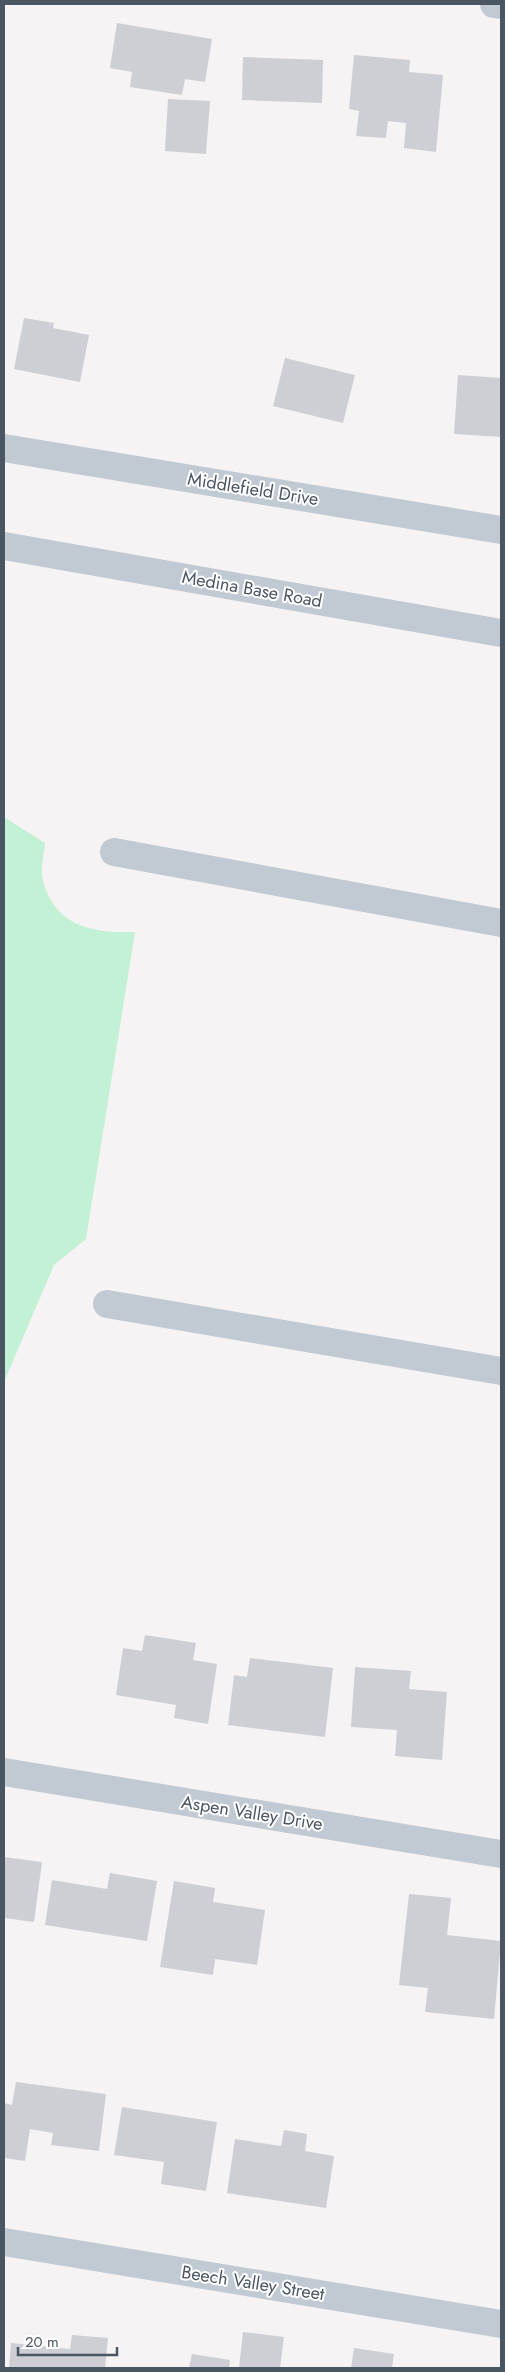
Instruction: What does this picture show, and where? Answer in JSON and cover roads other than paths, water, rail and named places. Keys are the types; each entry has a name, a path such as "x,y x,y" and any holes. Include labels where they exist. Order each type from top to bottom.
{"street":[{"path":"494,4 501,5"},
{"name":"Middlefield Drive","path":"4,448 501,530"},
{"name":"Medina Base Road","path":"4,546 501,632"},
{"path":"114,852 501,923"},
{"path":"107,1304 501,1371"},
{"name":"Aspen Valley Drive","path":"4,1772 501,1854"},
{"name":"Beech Valley Street","path":"4,2242 501,2324"}]}
